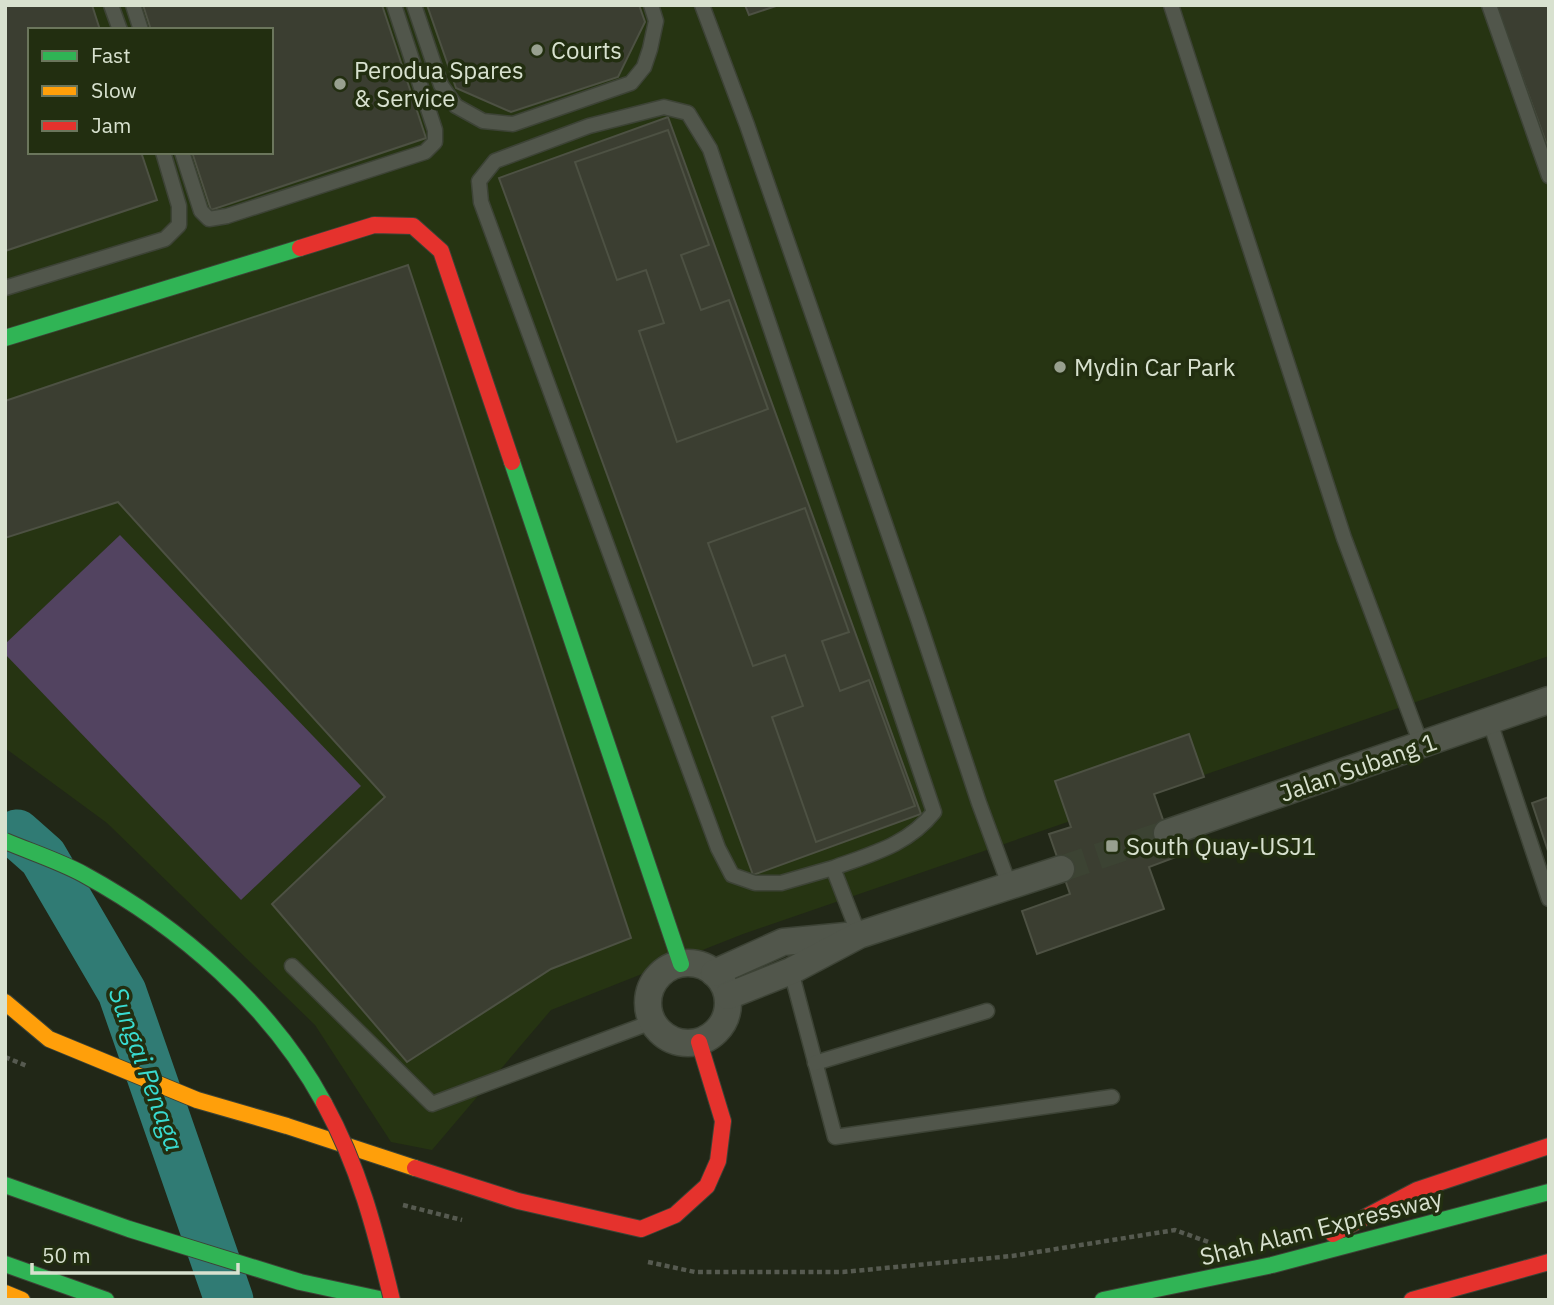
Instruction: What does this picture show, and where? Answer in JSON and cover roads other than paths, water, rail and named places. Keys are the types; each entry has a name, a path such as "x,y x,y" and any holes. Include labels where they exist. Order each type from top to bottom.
{"highway":[{"path":"5,338 374,225 413,226 441,251 681,964"},
{"path":"5,841 82,873 154,916 220,970 267,1022 311,1079 344,1139 369,1206 392,1300"},
{"path":"5,1002 49,1039 197,1100 287,1126 518,1201 641,1229 675,1215 707,1186 718,1161 723,1121 699,1042"},
{"path":"1272,1265 1417,1190 1549,1146"},
{"path":"5,1185 129,1229 300,1282 384,1300"},
{"name":"Shah Alam Expressway","path":"1103,1300 1272,1265 1549,1192"},
{"path":"1412,1300 1549,1262"},
{"path":"5,1264 106,1300"},
{"path":"5,1293 22,1300"}],"street":[{"name":"Jalan Subang 1","path":"1167,833 1549,700"},
{"path":"721,984 791,971 859,935 1061,869"},
{"path":"721,984 783,942 859,935"},
{"path":"694,963 721,984 725,1019 719,1029 699,1042 688,1044 667,1038 652,1022 648,1002 655,981 671,967 681,964 694,963"}],"lane":[{"path":"111,5 119,28"},
{"path":"134,5 141,28"},
{"path":"182,154 201,211 209,219 227,216 425,152 435,142 435,130 394,5"},
{"path":"414,5 441,85 456,106 484,121 513,124 631,83 644,67 650,49 656,21 650,5"},
{"path":"702,5 747,125 1010,887"},
{"path":"1171,5 1344,538 1422,744"},
{"path":"1489,5 1549,176"},
{"path":"664,107 688,113 706,142 934,812 923,826 897,845 833,868 781,883 755,883 732,875 718,848 481,202 479,181 495,161 589,126 664,107"},
{"path":"5,288 165,239 179,225 179,206 164,154"},
{"path":"1490,722 1549,898"},
{"path":"833,868 859,935"},
{"path":"292,966 432,1104 652,1022"},
{"path":"791,971 835,1137 1112,1097"},
{"path":"816,1063 987,1011"}],"waterway":[{"name":"Sungai Penaga","path":"17,834 43,857 122,992 229,1300"}],"tunnel":[{"path":"1061,869 1167,833"}],"place":[{"name":"Courts","path":"537,50"},
{"name":"Perodua Spares & Service","path":"340,84"},
{"name":"Mydin Car Park","path":"1060,367"},
{"name":"South Quay-USJ1","path":"1112,846"}]}
